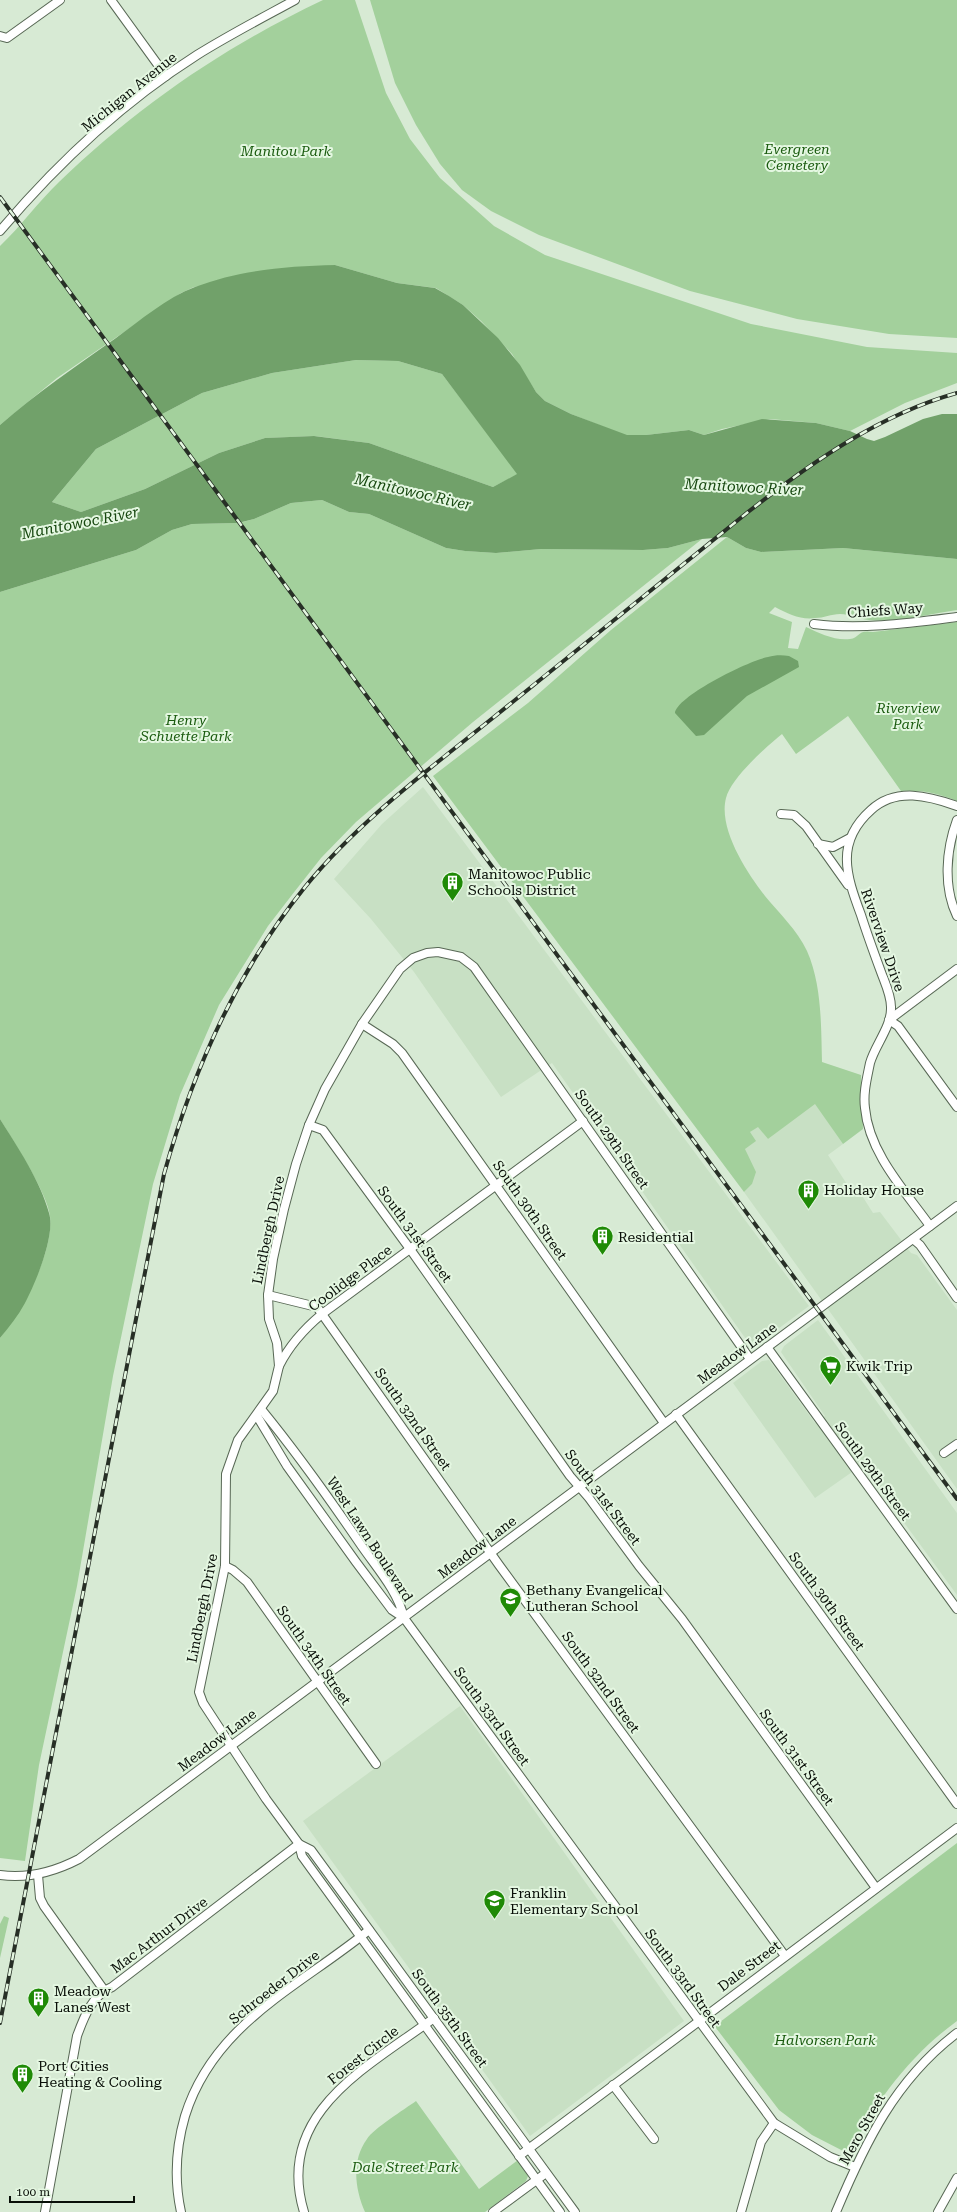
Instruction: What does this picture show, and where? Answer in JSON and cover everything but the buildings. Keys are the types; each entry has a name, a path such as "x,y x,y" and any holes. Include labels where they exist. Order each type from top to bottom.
{"street":[{"path":"0,36 7,38 60,0"},
{"path":"111,0 166,76"},
{"name":"Michigan Avenue","path":"0,232 27,199 66,160 166,76 219,41 295,0"},
{"name":"Chiefs Way","path":"814,624 836,627 881,626 957,617"},
{"name":"Riverview Drive","path":"930,1226 882,1158 867,1121 864,1107 865,1084 876,1046 889,1020 891,1007 886,986 852,890 846,866 850,838 864,816 889,799 913,795 936,798 957,806"},
{"path":"781,814 794,815 806,826 852,890"},
{"path":"957,820 950,839 947,882 957,916"},
{"path":"818,844 833,846 850,838"},
{"name":"Lindbergh Drive","path":"199,1692 225,1566 227,1528 224,1507 226,1474 238,1440 259,1413 273,1391 279,1366 277,1343 270,1320 268,1295 273,1259 296,1164 309,1125 325,1089 362,1024 400,969 413,958 427,953 438,952"},
{"name":"South 29th Street","path":"438,952 461,957 474,967 750,1359"},
{"path":"957,970 889,1020 898,1026 957,1107"},
{"name":"South 30th Street","path":"362,1024 393,1044 402,1053 664,1423"},
{"name":"Coolidge Place","path":"279,1366 286,1352 302,1332 322,1314 583,1121"},
{"name":"South 31st Street","path":"309,1125 323,1130 410,1249 579,1487 589,1498 639,1566 682,1619 876,1888"},
{"name":"Meadow Lane","path":"0,1875 38,1875 60,1868 79,1858 957,1206"},
{"path":"913,1239 920,1246 957,1298"},
{"name":"South 32nd Street","path":"268,1295 317,1307 491,1553 785,1956"},
{"name":"South 29th Street","path":"767,1347 957,1609"},
{"name":"West Lawn Boulevard","path":"259,1413 287,1466 392,1610 404,1618"},
{"name":"West Lawn Boulevard","path":"259,1413 299,1455 400,1604 404,1618"},
{"name":"South 30th Street","path":"676,1414 957,1804"},
{"path":"944,1453 957,1444"},
{"name":"South 34th Street","path":"225,1566 233,1570 247,1582 316,1682 376,1764"},
{"name":"South 33rd Street","path":"404,1618 697,2021 774,2123 824,2154 855,2167"},
{"name":"South 35th Street","path":"199,1692 203,1703 231,1746 266,1799 299,1844 302,1856 560,2212"},
{"name":"Dale Street","path":"519,2156 697,2021 957,1828"},
{"name":"South 35th Street","path":"299,1844 311,1850 575,2212"},
{"name":"Mac Arthur Drive","path":"45,2212 77,2036 85,2012 104,1990 118,1983 299,1844"},
{"path":"38,1875 40,1898 44,1906 104,1990"},
{"name":"Schroeder Drive","path":"181,2212 177,2194 177,2160 181,2130 191,2098 204,2072 220,2048 251,2017 369,1930"},
{"name":"Forest Circle","path":"304,2212 298,2177 302,2146 315,2118 332,2095 434,2018"},
{"name":"Mero Street","path":"836,2212 870,2135 892,2099 923,2063 957,2033"},
{"path":"612,2085 654,2139"},
{"path":"741,2212 761,2142 774,2123"},
{"path":"493,2212 546,2172"},
{"path":"938,2212 957,2178"}],"shaded area":[{"path":"423,787 809,1306 759,1343 751,1345 743,1335 552,1063 501,1097 414,972 371,919 334,879 382,824"},
{"path":"815,1103 843,1144 828,1155 854,1195 859,1191 873,1213 880,1212 911,1253 917,1255 957,1310 957,1489 744,1192 752,1184 745,1149 750,1132 758,1126 768,1139"},
{"path":"818,1320 957,1513 957,1595 862,1465 815,1498 733,1383 762,1361 769,1360 815,1423 825,1416 781,1352 784,1346"},
{"name":"Franklin Elementary School","path":"460,1706 684,2021 530,2136 303,1821"}],"green space":[{"name":"Manitou Park","path":"323,0 355,0 386,93 410,139 440,178 494,226 545,255 751,324 867,347 957,353 957,383 905,403 850,431 816,423 770,419 722,429 704,435 689,430 627,436 571,414 545,401 536,392 512,354 481,321 463,305 436,288 397,283 335,265 194,287 181,293 57,378 0,425 0,246 59,182 89,154 151,103 217,58 286,18"},
{"name":"Evergreen Cemetery","path":"370,0 957,0 957,338 889,334 797,319 690,291 539,235 491,211 462,190 440,164 416,125 395,83"},
{"path":"356,360 398,361 442,374 518,474 493,487 369,443 315,436 265,438 219,453 145,489 81,512 52,502 96,449 202,393 272,373"},
{"name":"Henry Schuette Park","path":"322,500 349,512 369,514 446,548 465,551 496,553 541,549 643,550 668,548 702,539 473,722 356,822 321,858 268,926 219,1005 180,1095 153,1184 113,1376 77,1586 39,1765 25,1861 0,1858 0,1338 27,1297 42,1263 50,1231 50,1216 43,1194 21,1153 0,1119 0,592 136,550 172,530 192,524 239,523 254,519 291,503"},
{"name":"Riverview Park","path":"727,537 746,548 761,552 843,548 957,559 957,610 880,621 840,614 818,618 805,618 790,614 775,607 769,613 792,622 788,648 798,649 806,627 827,636 839,639 850,639 868,631 873,632 957,622 957,801 930,793 901,791 848,716 796,754 782,734 750,763 729,790 726,798 726,823 736,850 750,875 765,896 788,922 803,943 812,964 816,978 820,1006 822,1062 861,1075 863,1129 843,1144 815,1104 768,1139 758,1127 750,1132 756,1141 745,1149 756,1172 752,1184 744,1192 433,776 528,703 611,630"},
{"name":"Halvorsen Park","path":"957,1843 957,2021 924,2049 895,2081 882,2098 849,2154 812,2135 779,2110 716,2028 716,2025"},
{"path":"4,1916 9,1918 0,1958 0,1924"},
{"name":"Dale Street Park","path":"416,2101 479,2189 518,2160 528,2176 526,2181 485,2212 365,2212 359,2194 356,2175 362,2148 370,2135"}],"water":[{"name":"Manitowoc River","path":"335,265 397,283 435,288 463,305 498,338 520,365 536,392 545,401 571,414 627,435 646,435 689,430 704,435 762,419 816,423 850,431 874,441 923,419 942,414 957,414 957,559 843,548 761,552 746,548 727,537 702,539 668,548 643,550 541,549 496,553 465,551 446,548 369,514 349,512 322,500 291,503 254,519 238,523 192,524 172,530 136,550 0,592 0,425 71,369 174,297 212,281 246,273 282,268","holes":["356,360 398,361 442,374 517,474 493,487 369,443 314,436 265,438 219,453 145,489 81,512 52,502 96,449 202,393 272,373"]},
{"path":"778,655 789,656 798,661 799,667 747,696 704,735 696,736 675,713 679,706 688,698 731,672 768,657"},
{"path":"0,1119 40,1188 49,1213 50,1234 39,1272 25,1303 0,1338"}],"railway":[{"path":"0,197 957,1499"},
{"path":"0,2023 164,1174 176,1135 203,1060 238,987 258,953 305,887 348,840 419,777 748,512 797,475 847,442 873,427 928,402 957,393"}],"place":[{"name":"Manitowoc Public Schools District","path":"453,902"},
{"name":"Holiday House","path":"809,1210"},
{"name":"Residential","path":"602,1256"},
{"name":"Kwik Trip","path":"831,1386"},
{"name":"Bethany Evangelical Lutheran School","path":"511,1618"},
{"name":"Franklin Elementary School","path":"494,1920"},
{"name":"Meadow Lanes West","path":"38,2018"},
{"name":"Port Cities Heating & Cooling","path":"22,2094"}]}
